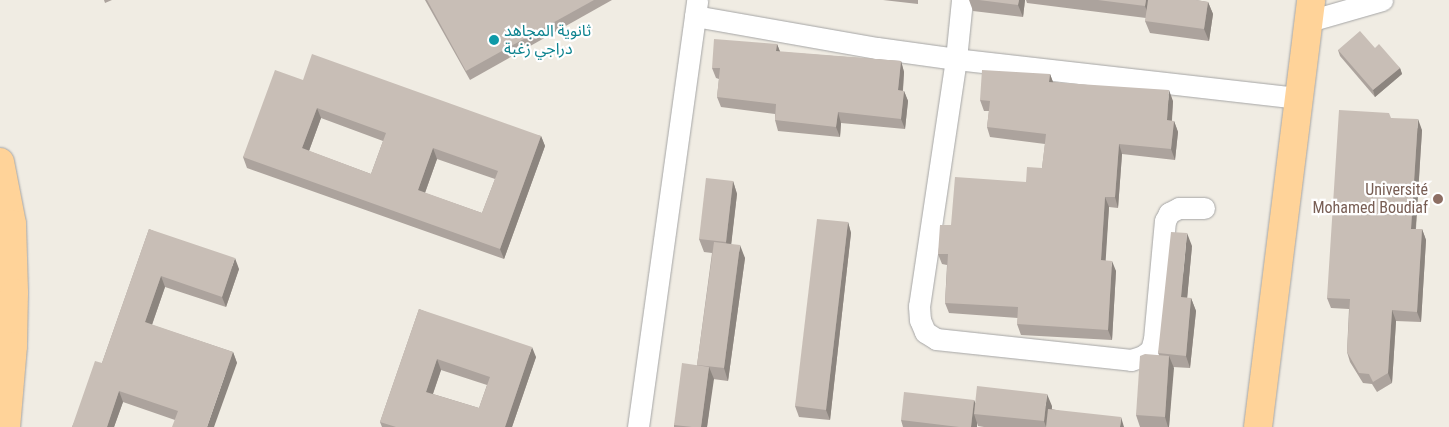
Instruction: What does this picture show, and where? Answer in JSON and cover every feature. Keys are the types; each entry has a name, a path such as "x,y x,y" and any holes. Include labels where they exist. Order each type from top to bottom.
{"main road":[{"path":"1258,427 1310,10"},
{"path":"0,162 12,224 14,293 13,346 6,427"}],"street":[{"path":"962,0 956,59 919,306 920,320 926,332 936,339 1131,360 1143,356 1151,350 1154,339 1165,222 1169,213 1178,208 1204,208"},
{"path":"1310,10 1382,0"},
{"path":"638,427 696,8 877,48 956,59 1300,98"}],"building":[{"name":"ثانوية المجاهد دراجي زغبة","path":"427,0 594,0 466,71"},
{"path":"979,0 1019,0 1018,5"},
{"path":"1098,0 1146,0 1145,6"},
{"path":"1148,0 1196,0 1208,2 1204,29 1145,21"},
{"path":"1360,31 1375,48 1379,44 1400,68 1373,90 1338,50"},
{"path":"714,39 777,44 776,51 901,61 898,90 904,91 901,119 838,112 836,127 775,120 776,104 717,97 720,68 712,68"},
{"path":"312,54 541,136 500,249 243,157 275,70 303,80","holes":["317,108 386,133 371,174 302,148","433,148 498,171 482,213 418,190"]},
{"path":"982,70 1050,74 1049,82 1169,90 1167,120 1174,121 1171,149 1119,144 1115,197 1105,197 1101,260 1112,261 1108,330 1017,324 1018,307 945,303 948,254 938,254 940,225 951,225 955,177 1026,182 1027,167 1042,168 1046,134 987,127 990,101 980,100"},
{"path":"1339,110 1389,113 1391,118 1418,119 1411,229 1422,229 1417,312 1392,310 1388,373 1373,382 1369,374 1359,373 1347,352 1350,299 1327,298"},
{"path":"706,178 733,181 726,242 699,239"},
{"path":"817,219 848,222 826,410 795,406"},
{"path":"149,229 235,258 222,297 161,276 145,322 233,352 207,427 172,427 178,411 119,391 107,427 72,427 95,361 102,363"},
{"path":"1171,232 1187,233 1181,297 1191,298 1186,356 1158,353"},
{"path":"714,242 740,245 724,368 697,365"},
{"path":"419,309 532,347 505,427 396,427 380,422","holes":["437,359 490,377 479,408 426,392"]},
{"path":"1145,354 1169,356 1165,417 1136,415 1140,356"},
{"path":"682,363 709,367 701,427 674,425"},
{"path":"977,386 1047,394 1044,421 974,414"},
{"path":"904,392 974,400 971,427 901,420"},
{"path":"1048,409 1121,417 1120,427 1046,427"}],"place":[{"name":"ثانوية المجاهد دراجي زغبة","path":"494,40"},
{"name":"Université Mohamed Boudiaf","path":"1438,199"}]}
